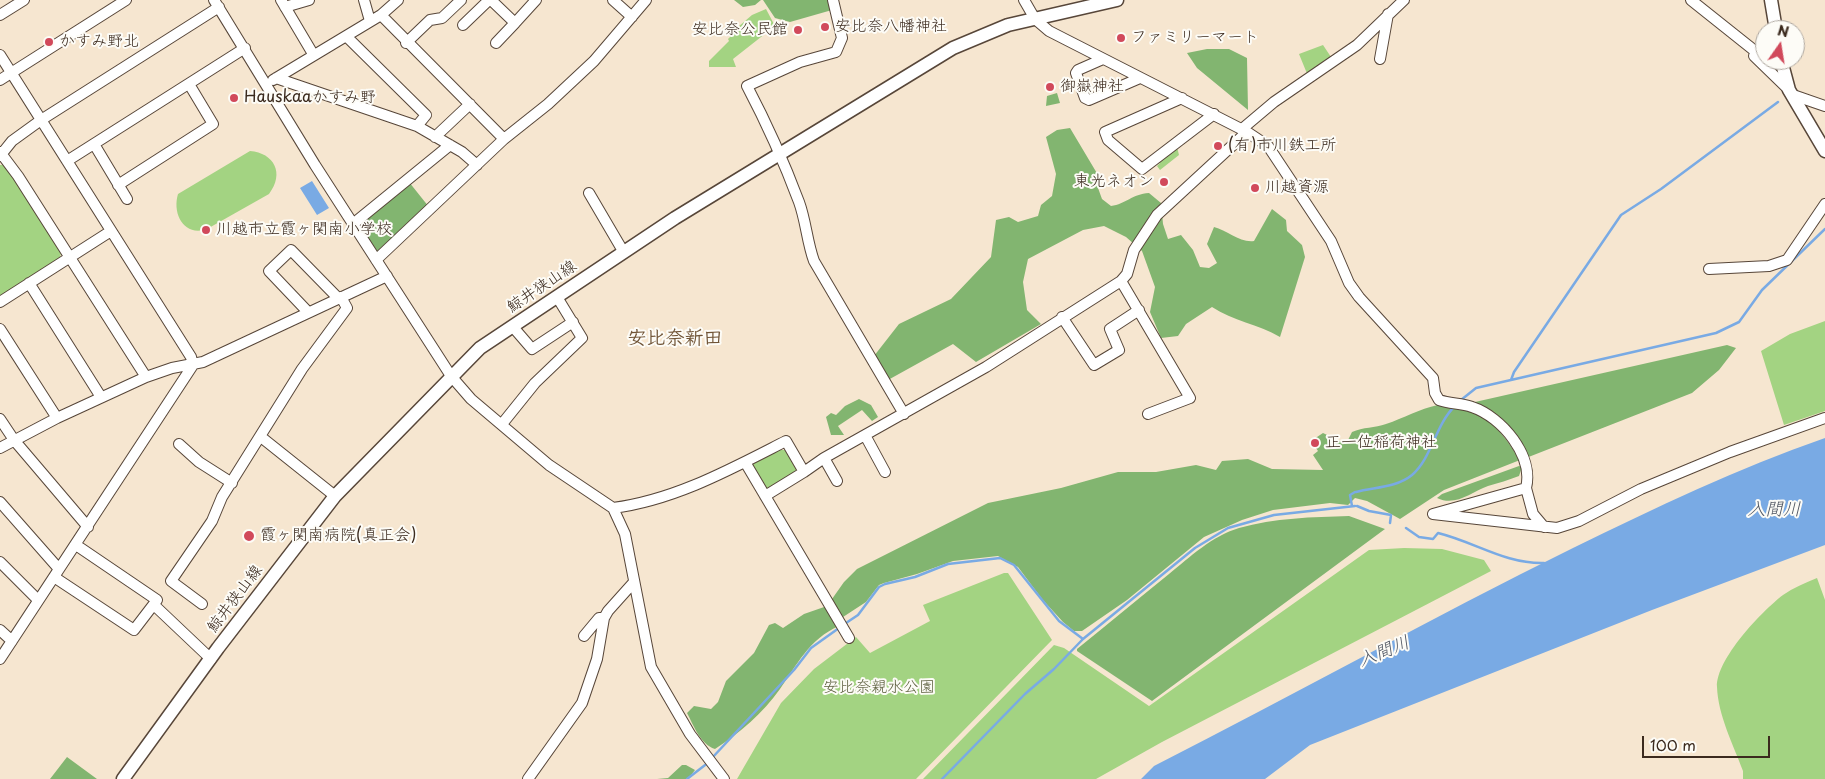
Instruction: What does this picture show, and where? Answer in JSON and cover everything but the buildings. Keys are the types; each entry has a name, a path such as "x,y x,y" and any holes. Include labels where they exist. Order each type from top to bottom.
{"main road":[{"name":"鯨井狭山線","path":"122,779 334,496 480,348 623,251 954,48 1008,25 1117,0"},
{"path":"1771,0 1774,20"},
{"path":"1783,70 1791,93 1825,151"}],"street":[{"path":"0,15 24,0"},
{"path":"0,80 126,0"},
{"path":"309,0 283,3 313,54"},
{"path":"364,0 370,21"},
{"path":"272,81 313,54 381,16 398,0"},
{"path":"406,43 430,20 442,18 461,0"},
{"path":"463,26 490,0 515,23"},
{"path":"496,42 536,0"},
{"path":"613,0 632,17"},
{"path":"376,260 504,138 548,104 594,61 646,0"},
{"path":"833,0 842,38 836,52 800,62 748,86 781,153 800,204 809,248 814,261 904,414"},
{"path":"1024,0 1035,19 1049,31 1214,114 1244,130 1268,146 1331,241 1349,283 1359,297 1433,378 1435,393 1439,400 1474,407 1507,431 1527,469 1526,488 1533,514 1544,526"},
{"path":"765,496 824,458 986,367 1121,281 1127,274 1134,250 1157,215 1274,102 1357,45 1404,0"},
{"path":"1691,0 1726,30 1791,93 1825,106"},
{"path":"146,377 70,258 0,154 12,140 216,4 245,48 272,81 315,165 451,376 471,399 563,476 613,508 625,534 648,656 656,678 690,734 724,779"},
{"path":"1380,59 1388,14"},
{"path":"381,16 406,43 504,138"},
{"path":"1726,30 1755,51"},
{"path":"346,36 426,115 417,126"},
{"path":"67,161 245,48"},
{"path":"0,55 191,357 193,365 105,496 88,527 0,659"},
{"path":"1103,58 1078,70 1076,73 1085,98 1089,100 1140,78"},
{"path":"272,81 417,126 450,145 477,165"},
{"path":"118,185 213,124 189,84"},
{"path":"1182,98 1105,132 1108,140 1142,169 1214,114"},
{"path":"435,137 470,104"},
{"path":"94,144 127,199"},
{"path":"353,224 450,145"},
{"path":"589,193 623,251"},
{"path":"1709,269 1769,266 1787,260 1825,204"},
{"path":"0,302 111,231"},
{"path":"202,604 171,581 212,521 218,504 302,369 347,308 340,298 291,250 270,271 308,312"},
{"path":"0,448 57,418 146,377 161,371 193,365 216,357 387,276"},
{"path":"1121,281 1190,398 1148,414"},
{"path":"28,283 101,397"},
{"path":"502,424 535,382 582,338 557,297"},
{"path":"1062,317 1094,365 1119,350 1110,329 1139,310"},
{"path":"513,326 532,349 573,322"},
{"path":"0,329 57,418"},
{"path":"1526,488 1433,514 1557,528 1579,521 1641,489 1730,452 1825,418"},
{"path":"0,419 14,440 88,527"},
{"path":"866,436 885,472"},
{"path":"261,437 334,496"},
{"path":"613,508 667,496 745,462 786,440 804,472"},
{"path":"179,444 199,462 232,483"},
{"path":"824,458 837,481"},
{"path":"745,462 847,635"},
{"path":"0,502 57,573 134,630 154,605 157,600 156,597 76,545"},
{"path":"0,562 38,600"},
{"path":"528,779 561,735 587,692 597,659 604,618 634,582"},
{"path":"154,605 211,659"},
{"path":"584,636 599,618 604,618"},
{"path":"0,630 12,641"}],"green space":[{"path":"734,0 761,0 755,5 743,7"},
{"path":"763,0 830,0 832,10 790,22 775,18"},
{"path":"766,9 775,26 733,59 736,67 709,67 709,61 729,41 731,33 752,15"},
{"path":"1323,45 1333,60 1308,76 1299,54"},
{"path":"1207,49 1229,49 1247,58 1248,110 1197,68 1187,53"},
{"path":"1057,93 1060,103 1046,106 1047,96"},
{"path":"1070,128 1098,175 1098,188 1102,199 1111,206 1138,195 1149,193 1161,203 1163,224 1168,239 1181,235 1193,250 1200,267 1209,268 1217,263 1207,244 1214,227 1244,240 1254,241 1272,209 1286,220 1287,231 1302,245 1305,257 1280,337 1228,316 1212,307 1186,324 1178,336 1161,338 1150,312 1155,287 1142,251 1126,237 1104,226 1083,230 1028,259 1023,282 1027,310 1041,324 976,362 953,344 888,380 874,356 899,324 951,299 991,257 996,220 1009,217 1018,222 1038,216 1041,205 1052,196 1056,174 1046,137 1057,130"},
{"path":"1177,147 1179,155 1160,170 1157,166 1160,163 1159,161"},
{"path":"250,151 265,156 274,165 276,179 269,194 207,229 199,231 186,227 178,216 178,194"},
{"path":"0,165 6,165 61,252 60,258 0,296"},
{"path":"409,182 429,207 379,254 358,223"},
{"path":"1825,321 1825,411 1784,425 1761,351 1790,334"},
{"path":"1727,345 1736,348 1719,370 1692,393 1526,458 1501,419 1475,402"},
{"path":"859,399 871,405 878,417 872,421 862,410 838,426 844,435 831,435 826,417 831,413 836,415 845,406"},
{"path":"1438,405 1466,410 1487,420 1504,437 1520,460 1444,490 1400,519 1367,501 1355,498 1348,505 1330,503 1273,510 1242,520 1204,537 1127,600 1082,631 1074,631 1063,622 1042,599 1018,567 998,556 953,561 884,583 879,585 866,602 843,617 832,599 844,582 857,569 988,503 1061,488 1118,472 1156,472 1196,465 1216,470 1222,461 1248,459 1272,469 1323,470 1313,455 1318,451 1311,441 1323,433 1346,444 1352,432 1386,424"},
{"path":"777,450 787,450 799,472 765,491 751,465"},
{"path":"1519,466 1522,467 1519,476 1488,486 1463,498 1451,501 1437,498 1442,494"},
{"path":"1349,516 1385,529 1152,701 1077,651 1077,649 1193,554 1220,536 1239,528 1266,522"},
{"path":"1404,548 1442,549 1484,560 1491,571 1162,742 1096,779 923,779 1054,645 1064,648 1149,706 1369,550"},
{"name":"安比奈親水公園","path":"1008,573 1052,640 916,779 737,779 781,703 814,669 856,637 870,653 930,621 923,605"},
{"path":"1817,578 1825,600 1825,779 1743,779 1743,771 1720,708 1717,687 1719,676 1724,663 1742,636 1774,602 1787,592"},
{"path":"827,606 839,626 829,631 812,645 773,698 750,722 715,749 705,743 687,713 694,706 711,709 718,702 726,681 754,653 769,625 775,623 783,628 804,614"},
{"path":"67,757 97,779 50,779"},
{"path":"682,765 695,770 688,779 657,779 668,778"}],"water":[{"path":"312,181 329,208 317,215 300,188"},
{"name":"入間川","path":"1825,438 1825,545 1652,610 1310,745 1265,779 1141,779 1154,766 1573,548 1729,475"}],"waterway":[{"path":"1511,380 1514,372 1621,215 1661,189 1778,102"},
{"path":"1461,400 1476,388 1716,333 1739,322 1762,290 1825,229"},
{"path":"1356,492 1392,485 1412,475 1424,460 1443,422 1455,406"},
{"path":"1352,506 1350,495 1355,492"},
{"path":"942,779 1025,694 1054,669 1083,639 1195,548 1228,528 1274,515 1355,506"},
{"path":"1357,506 1369,511 1391,515 1390,523"},
{"path":"1406,528 1419,537 1433,539 1438,533 1516,560 1544,563"},
{"path":"843,625 858,615 879,587 885,584 915,577 948,564 1000,558 1014,565 1059,621 1083,639"},
{"path":"712,758 794,670 811,648 839,628"},
{"path":"687,779 709,762"}],"place":[{"name":"安比奈八幡神社","path":"825,27"},
{"name":"安比奈公民館","path":"798,30"},
{"name":"ファミリーマート","path":"1121,38"},
{"name":"かすみ野北","path":"49,42"},
{"name":"御嶽神社","path":"1050,87"},
{"name":"Hauskaaかすみ野","path":"234,98"},
{"name":"(有)市川鉄工所","path":"1218,146"},
{"name":"東光ネオン","path":"1164,182"},
{"name":"川越資源","path":"1255,188"},
{"name":"川越市立霞ヶ関南小学校","path":"206,230"},
{"name":"正一位稲荷神社","path":"1315,443"},
{"name":"霞ヶ関南病院(真正会)","path":"249,536"}],"district":[{"name":"安比奈新田","path":"675,339"}]}
